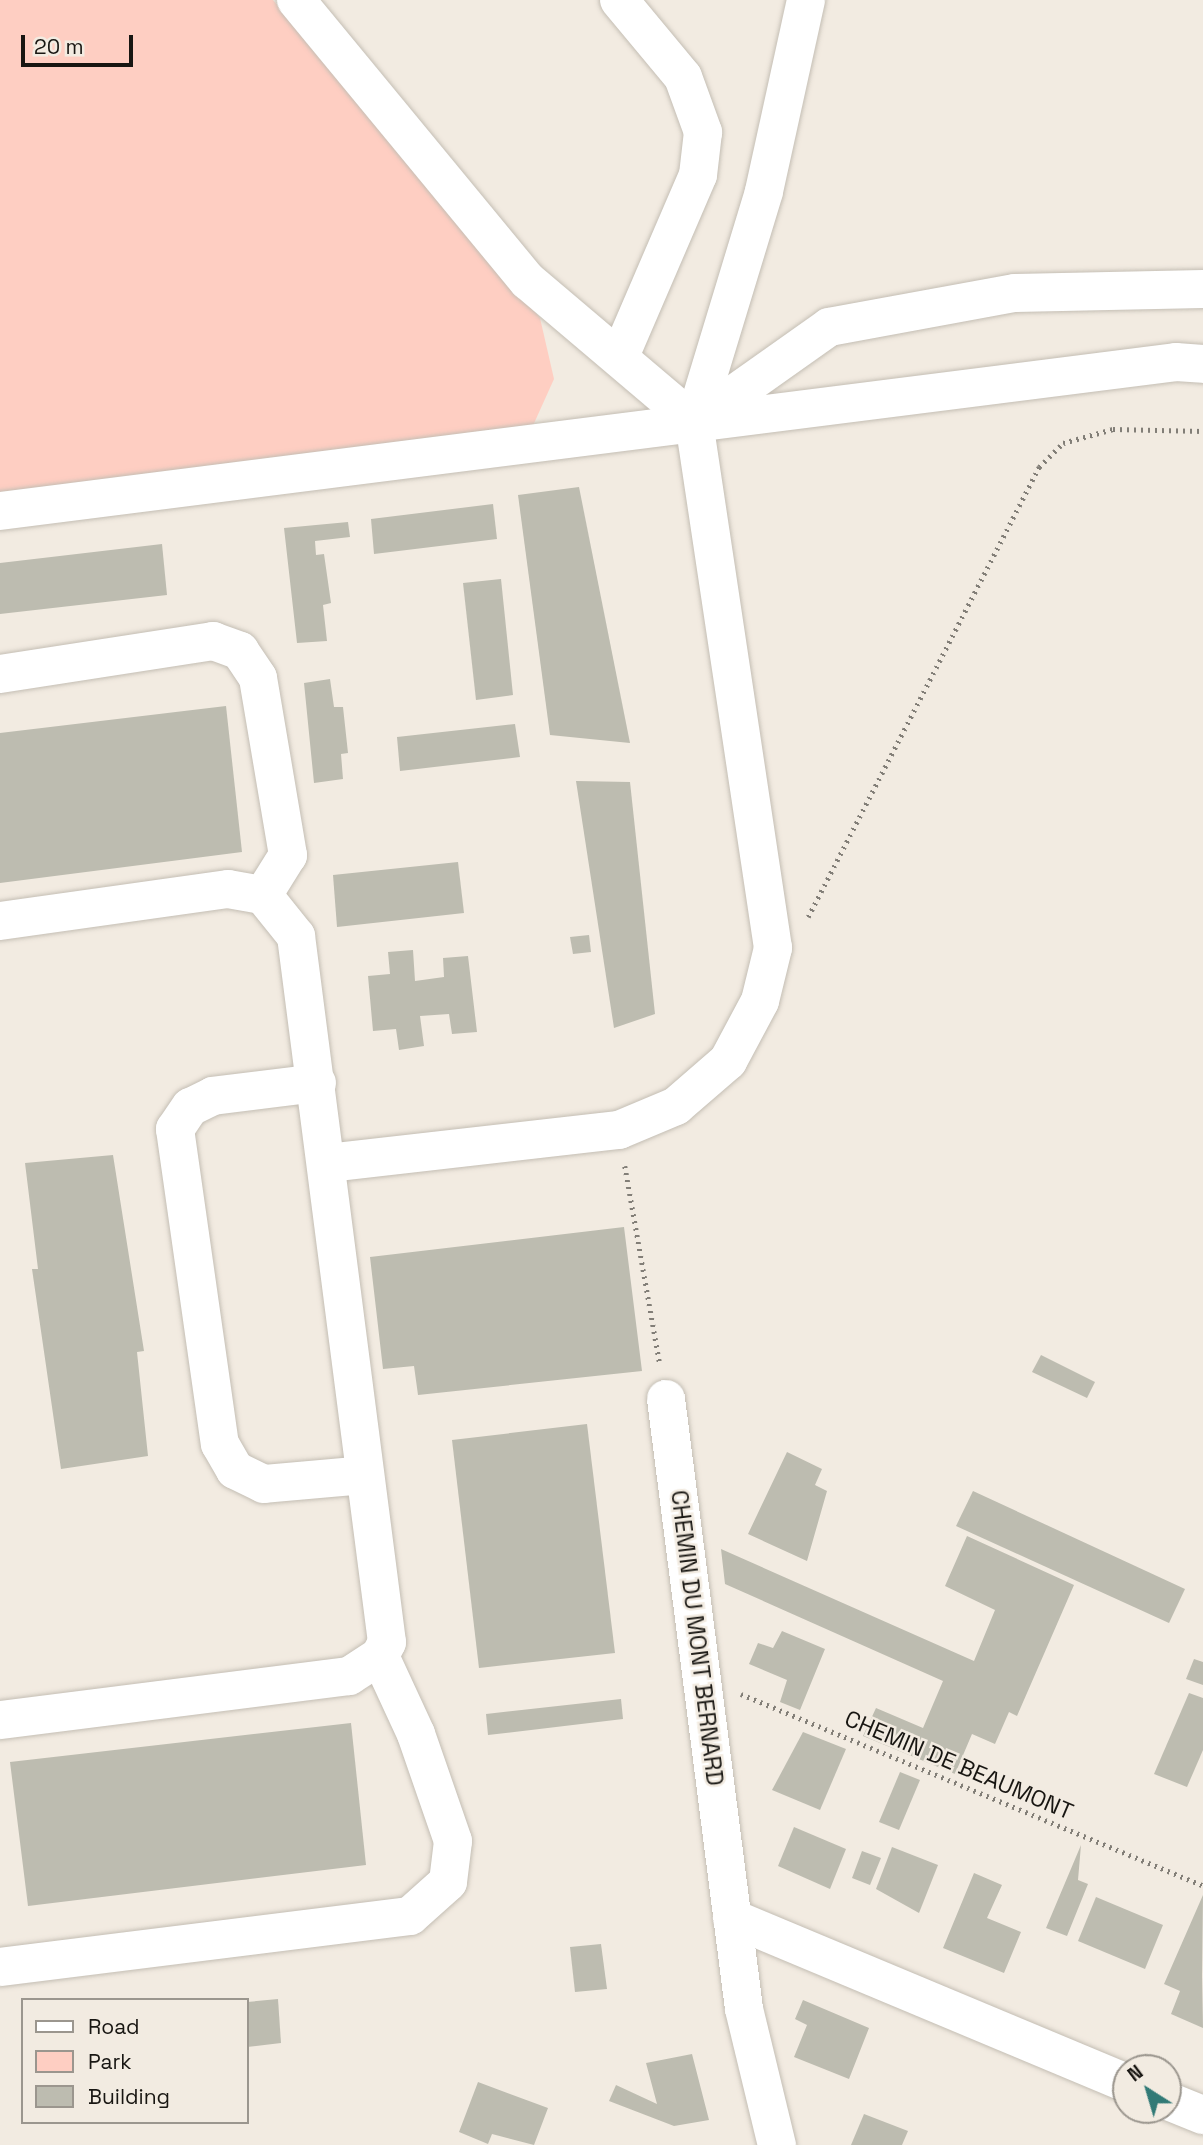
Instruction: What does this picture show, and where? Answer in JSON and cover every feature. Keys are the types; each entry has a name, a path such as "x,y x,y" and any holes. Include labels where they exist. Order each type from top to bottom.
{"street":[{"path":"296,0 528,281 694,422"},
{"path":"619,0 683,77 703,132 698,175 620,358"},
{"path":"328,1163 619,1130 676,1106 728,1061 760,1001 772,948 694,422 764,191 806,0"},
{"path":"694,422 829,327 1015,293 1203,289"},
{"path":"0,511 1162,363 1203,364"},
{"path":"0,674 213,641 240,651 258,678 288,855 263,895"},
{"path":"0,921 228,889 263,895 296,936 328,1163 387,1642 380,1656 349,1676 0,1720"},
{"path":"317,1083 213,1096 190,1107 175,1129 220,1444 235,1470 264,1485 365,1475"},
{"name":"CHEMIN DU MONT BERNARD","path":"666,1399 744,2009 777,2145"},
{"path":"0,1967 410,1916 448,1882 453,1841 416,1734 380,1656"},
{"path":"732,1918 1112,2077"},
{"path":"1182,2107 1203,2115"}],"path":[{"path":"804,923 1039,467 1063,443 1113,429 1203,431"},
{"path":"619,1130 666,1399"},
{"name":"CHEMIN DE BEAUMONT","path":"702,1678 1203,1885"}],"green space":[{"path":"0,0 273,0 540,318 554,379 531,430 0,492"}],"building":[{"path":"579,487 630,743 550,735 518,495"},
{"path":"493,504 497,539 374,554 371,519"},
{"path":"348,522 350,537 315,541 316,555 324,554 331,603 323,605 327,641 297,643 284,528"},
{"path":"162,544 167,595 0,614 0,563"},
{"path":"501,579 513,695 476,700 463,583"},
{"path":"330,679 334,707 343,707 348,753 341,754 343,779 314,783 304,683"},
{"path":"226,706 242,852 0,883 0,733"},
{"path":"515,724 520,757 400,771 397,737"},
{"path":"576,781 630,782 655,1014 614,1028"},
{"path":"458,862 464,913 337,927 333,875"},
{"path":"589,935 591,952 573,954 570,937"},
{"path":"413,950 415,981 444,977 443,958 468,956 477,1032 452,1034 449,1014 420,1016 424,1046 399,1050 396,1029 373,1031 368,976 390,974 388,952"},
{"path":"113,1155 144,1351 137,1352 148,1456 61,1469 32,1269 38,1269 25,1163"},
{"path":"624,1227 642,1371 418,1395 414,1366 383,1369 370,1257"},
{"path":"1041,1355 1095,1382 1087,1398 1032,1372"},
{"path":"587,1424 615,1653 479,1668 452,1440"},
{"path":"787,1452 822,1469 815,1485 827,1491 807,1561 748,1534"},
{"path":"973,1491 1185,1589 1169,1623 956,1526"},
{"path":"967,1536 1074,1585 1017,1716 1009,1712 995,1744 972,1734 955,1774 863,1736 876,1708 923,1728 943,1681 725,1584 721,1549 974,1661 995,1610 945,1586"},
{"path":"782,1631 825,1649 800,1710 780,1702 787,1680 749,1664 758,1643 773,1648"},
{"path":"1194,1659 1203,1662 1203,1685 1186,1679"},
{"path":"1189,1693 1203,1698 1203,1750 1187,1787 1154,1774"},
{"path":"621,1699 623,1719 488,1735 486,1714"},
{"path":"351,1723 366,1865 28,1906 10,1762"},
{"path":"803,1732 846,1749 820,1810 772,1790"},
{"path":"900,1772 920,1780 899,1830 879,1822"},
{"path":"794,1827 846,1849 830,1889 778,1866"},
{"path":"1081,1845 1078,1880 1088,1884 1067,1936 1046,1928"},
{"path":"892,1847 938,1865 919,1913 876,1889"},
{"path":"862,1851 881,1858 870,1885 852,1878"},
{"path":"974,1873 1002,1885 987,1918 1021,1932 1004,1973 943,1948"},
{"path":"1203,1895 1203,2028 1171,2014 1180,1991 1164,1984"},
{"path":"1096,1897 1163,1925 1145,1969 1078,1941"},
{"path":"601,1944 607,1989 575,1992 570,1947"},
{"path":"278,1999 281,2043 248,2047 248,2002"},
{"path":"803,2000 869,2028 849,2079 794,2057 807,2025 795,2019"},
{"path":"692,2054 709,2120 674,2126 609,2101 616,2085 657,2104 646,2063"},
{"path":"478,2082 548,2108 534,2145 492,2134 488,2144 459,2132"},
{"path":"864,2114 908,2131 902,2145 851,2145"}]}
